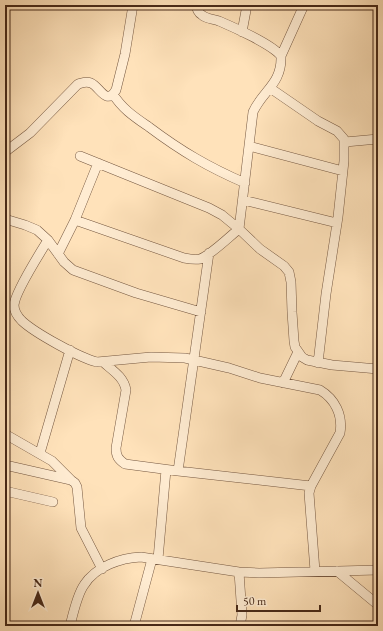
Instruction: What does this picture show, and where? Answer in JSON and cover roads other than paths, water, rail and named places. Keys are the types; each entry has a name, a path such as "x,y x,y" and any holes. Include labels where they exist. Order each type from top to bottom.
{"street":[{"path":"133,5 125,54 114,94 118,102 128,112 180,150 207,166 245,183"},
{"path":"196,5 200,15 221,22 242,32 273,48 281,56"},
{"path":"242,32 247,5"},
{"path":"75,220 184,258 200,259 239,229 253,112 279,72 281,56 304,5"},
{"path":"5,152 30,132 78,84 86,82 90,83 104,96 114,94"},
{"path":"270,88 318,121 337,131 345,142 338,223 326,294 318,363"},
{"path":"345,142 378,139"},
{"path":"249,146 343,171"},
{"path":"80,156 209,208 222,215 260,249 284,266 288,272 291,282 294,341 298,352 302,357 307,360 332,366 378,370"},
{"path":"58,254 75,220 98,163"},
{"path":"243,200 338,223"},
{"path":"5,219 37,230 48,240 64,262 73,270 136,293 201,312"},
{"path":"48,240 16,297 14,308 18,316 23,321 41,334 89,360 103,362 151,357 176,357 229,368 260,378 320,390 328,395 335,404 340,417 340,433 311,486 309,493 314,571"},
{"path":"178,471 209,253"},
{"path":"40,453 70,350"},
{"path":"283,383 298,352"},
{"path":"103,362 120,377 125,384 126,390 116,448 118,460 125,464 166,470 311,486"},
{"path":"5,434 52,461 75,483 77,487 81,528 102,569"},
{"path":"5,465 71,480"},
{"path":"134,626 155,559 166,470"},
{"path":"5,491 53,502"},
{"path":"70,626 83,585 91,576 116,562 132,558 141,557 239,572 259,573 378,570"},
{"path":"338,571 378,605"},
{"path":"239,572 242,615 240,626"}]}
